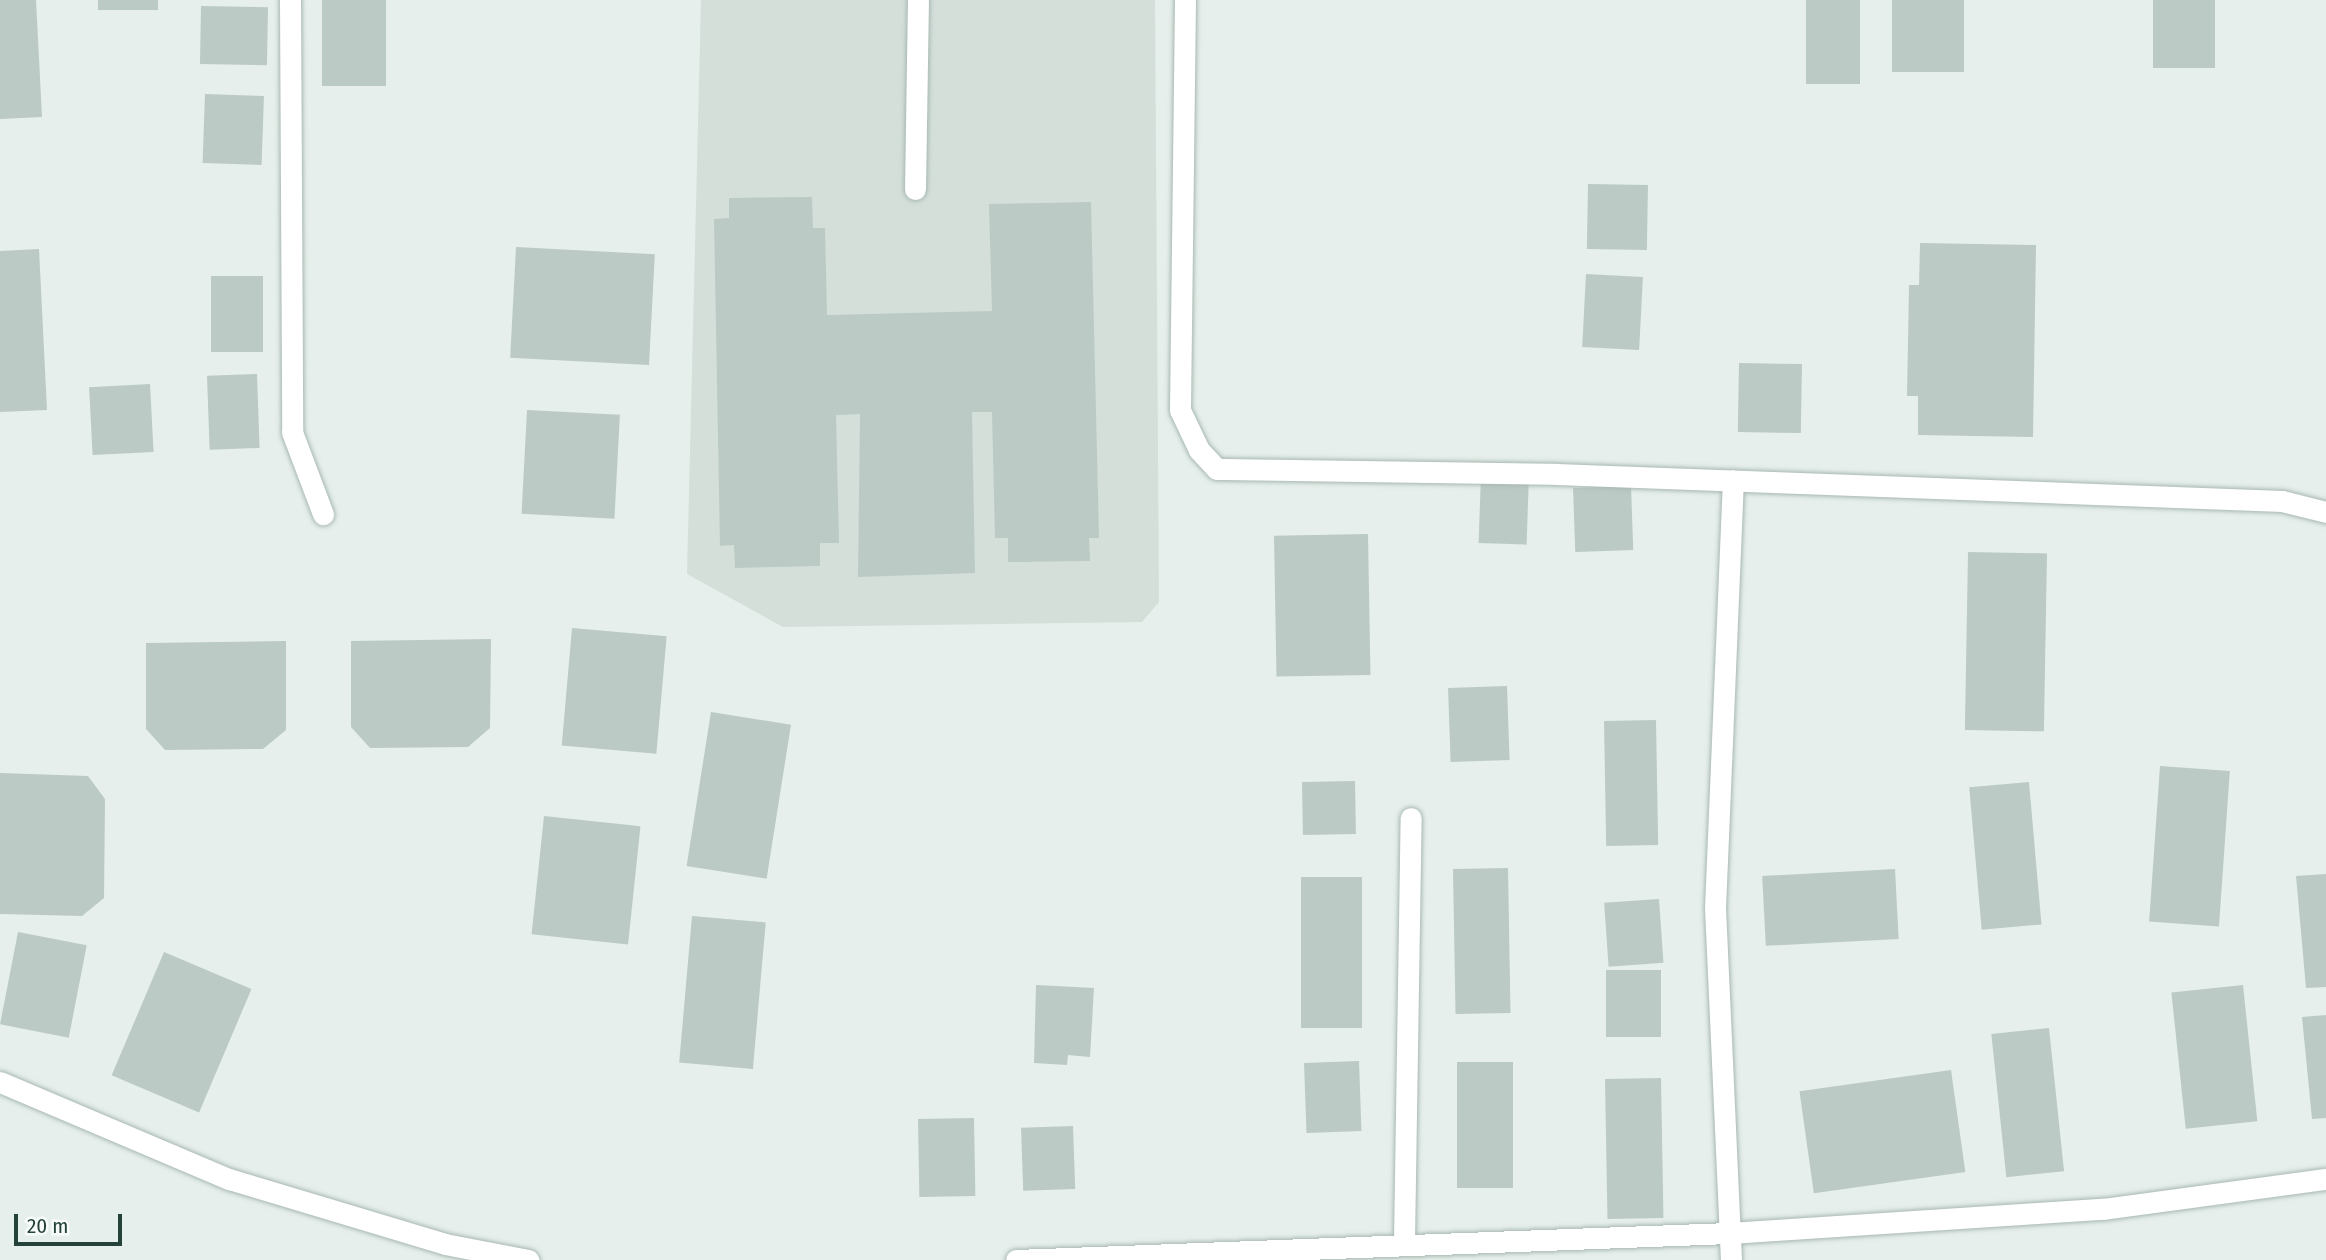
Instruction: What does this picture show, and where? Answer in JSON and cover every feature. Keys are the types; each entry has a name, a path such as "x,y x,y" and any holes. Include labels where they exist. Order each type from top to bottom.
{"street":[{"path":"290,0 292,432 323,514"},
{"path":"915,189 918,0"},
{"path":"1185,0 1180,410 1217,469 1733,480 2282,501 2326,512"},
{"path":"1731,1260 1715,908 1733,480"},
{"path":"1404,1241 1411,818"},
{"path":"0,1082 229,1179 445,1244 527,1260"},
{"path":"1016,1260 1404,1241 1728,1233 2103,1209 2326,1179"}],"shaded area":[{"path":"701,0 1155,0 1159,602 1142,622 783,627 687,574"}],"building":[{"path":"0,0 36,0 42,117 0,119"},
{"path":"98,0 158,0 158,10 98,10"},
{"path":"322,0 386,0 386,86 322,86"},
{"path":"1806,0 1860,0 1860,84 1806,84"},
{"path":"1892,0 1964,0 1964,72 1892,72"},
{"path":"2153,0 2215,0 2215,68 2153,68"},
{"path":"201,6 268,7 267,65 200,64"},
{"path":"205,94 264,96 262,165 203,163"},
{"path":"1588,184 1648,185 1647,250 1587,249"},
{"path":"812,197 813,228 825,228 827,315 992,311 989,204 1091,202 1099,538 1089,538 1090,561 1008,562 1008,538 995,538 992,412 972,412 975,573 858,577 860,414 836,415 839,543 820,543 820,566 735,568 734,545 720,546 714,219 729,218 729,198"},
{"path":"1920,243 2036,245 2033,437 1918,435 1918,396 1907,396 1909,285 1919,285"},
{"path":"516,247 655,254 649,365 510,358"},
{"path":"39,249 47,410 0,412 0,251"},
{"path":"1586,274 1643,277 1639,350 1582,347"},
{"path":"211,276 263,276 263,352 211,352"},
{"path":"1739,363 1802,364 1801,433 1738,432"},
{"path":"257,374 260,448 210,450 207,376"},
{"path":"150,384 154,452 93,455 89,387"},
{"path":"527,410 620,415 614,519 522,514"},
{"path":"1481,474 1529,476 1527,545 1479,543"},
{"path":"1631,486 1633,550 1575,552 1573,488"},
{"path":"1368,534 1370,675 1276,677 1274,536"},
{"path":"1968,552 2047,553 2044,731 1965,730"},
{"path":"572,628 667,636 656,754 562,746"},
{"path":"491,639 490,728 468,747 370,748 351,727 351,641"},
{"path":"286,641 286,730 263,749 165,750 146,729 146,643"},
{"path":"1507,686 1510,760 1451,762 1448,688"},
{"path":"711,712 791,725 767,879 687,866"},
{"path":"1656,720 1658,845 1606,846 1604,721"},
{"path":"2160,766 2230,771 2219,927 2149,922"},
{"path":"0,773 88,776 105,799 104,898 82,916 0,914"},
{"path":"1355,781 1356,834 1303,835 1302,782"},
{"path":"2029,782 2041,924 1982,930 1969,787"},
{"path":"544,816 640,826 628,944 532,934"},
{"path":"1508,868 1511,1013 1456,1014 1453,869"},
{"path":"1895,869 1899,939 1766,946 1762,876"},
{"path":"2326,874 2326,987 2306,988 2296,876"},
{"path":"1301,877 1362,877 1362,1028 1301,1028"},
{"path":"1659,899 1663,963 1609,967 1604,903"},
{"path":"692,916 766,922 753,1069 679,1062"},
{"path":"18,932 87,945 69,1038 0,1024"},
{"path":"164,952 251,989 199,1112 112,1075"},
{"path":"1606,970 1661,970 1661,1037 1606,1037"},
{"path":"1036,985 1094,988 1090,1057 1068,1055 1067,1065 1034,1063"},
{"path":"2243,985 2257,1121 2186,1129 2171,993"},
{"path":"2326,1015 2326,1118 2312,1119 2302,1017"},
{"path":"2049,1028 2064,1171 2006,1177 1991,1034"},
{"path":"1359,1061 1361,1131 1306,1133 1304,1063"},
{"path":"1457,1062 1513,1062 1513,1188 1457,1188"},
{"path":"1951,1070 1965,1172 1814,1193 1799,1091"},
{"path":"1661,1078 1663,1218 1607,1219 1605,1079"},
{"path":"974,1118 975,1196 919,1197 918,1119"},
{"path":"1073,1126 1075,1189 1023,1191 1021,1128"}]}
